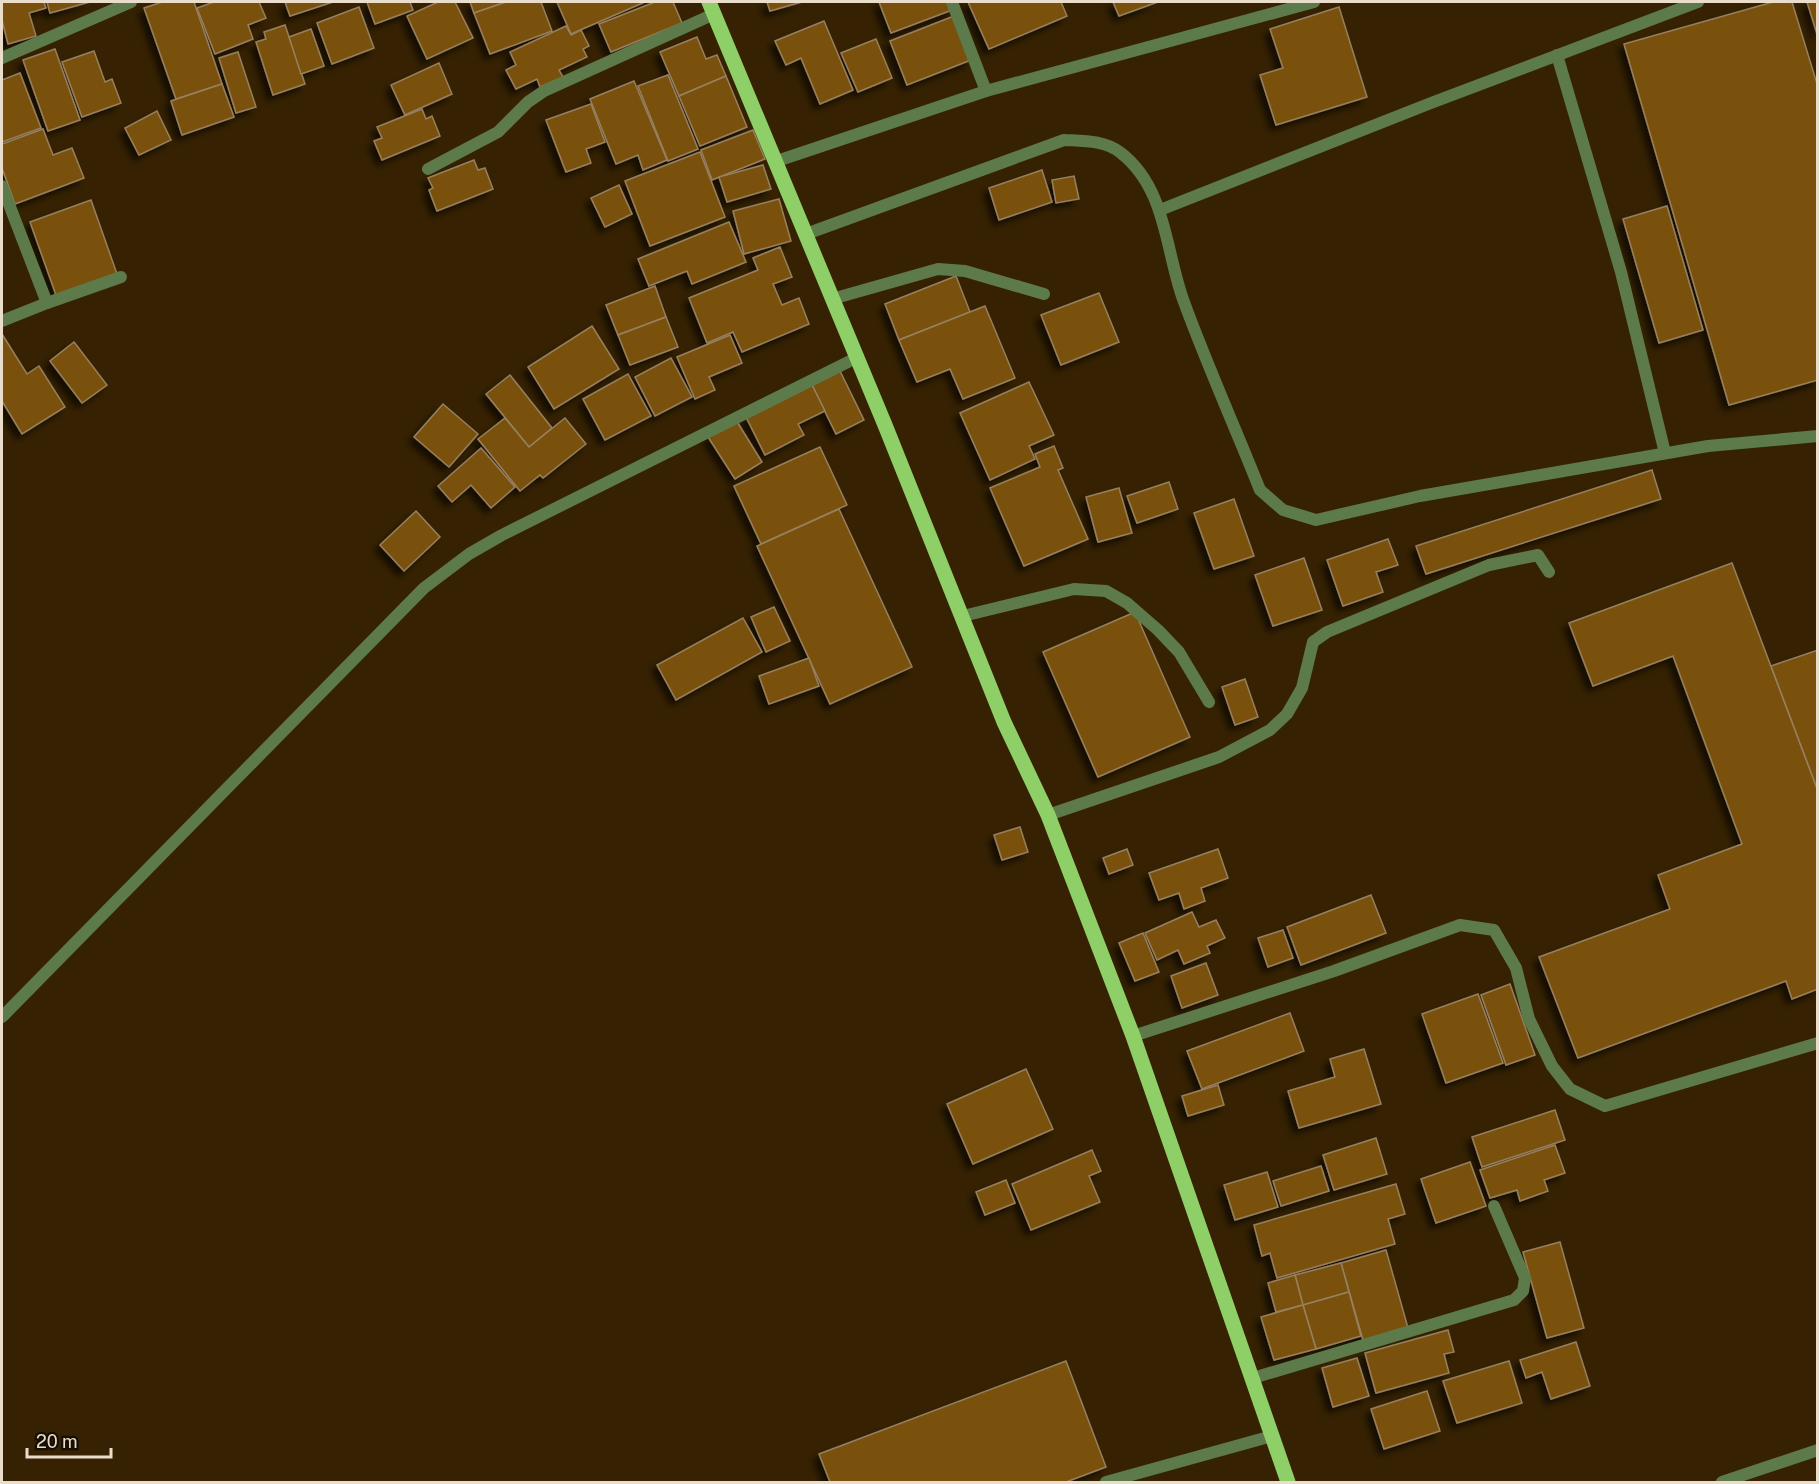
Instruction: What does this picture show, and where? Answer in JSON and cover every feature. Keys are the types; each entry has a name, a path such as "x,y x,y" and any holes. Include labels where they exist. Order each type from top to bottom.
{"main road":[{"path":"712,8 777,161 1004,722 1048,814 1133,1036 1288,1482"}],"street":[{"path":"2,58 131,2"},
{"path":"952,2 986,91"},
{"path":"777,161 986,91 1314,2"},
{"path":"1160,210 1698,2"},
{"path":"428,169 498,132 528,102 544,91 712,8"},
{"path":"1557,55 1621,272 1665,453"},
{"path":"806,234 1064,140 1096,141 1120,152 1143,176 1160,210 1183,300 1260,490 1283,510 1316,520 1420,496 1665,453 1708,446 1818,436"},
{"path":"2,186 47,303"},
{"path":"832,299 938,269 965,271 1044,294"},
{"path":"2,321 121,277"},
{"path":"2,1017 424,588 469,554 502,535 856,358"},
{"path":"1048,814 1219,757 1270,730 1287,714 1302,688 1313,642 1327,632 1489,565 1538,555 1549,572"},
{"path":"963,616 1074,589 1106,591 1127,603 1179,652 1209,702"},
{"path":"1133,1036 1334,971 1460,925 1494,930 1516,968 1529,1018 1552,1066 1570,1089 1605,1106 1818,1043"},
{"path":"1253,1378 1514,1300 1523,1291 1525,1278 1494,1206"},
{"path":"1107,1482 1272,1436"},
{"path":"1722,1482 1818,1450"}],"building":[{"path":"2,2 44,2 46,8 29,13 36,36 8,44 2,20"},
{"path":"47,2 90,2 50,13"},
{"path":"162,2 194,2 222,84 176,99 144,8"},
{"path":"214,2 259,2 266,18 248,25 253,39 215,54 197,8"},
{"path":"285,2 333,2 290,16"},
{"path":"367,2 410,2 413,10 375,24"},
{"path":"438,2 455,2 473,38 427,59 407,16"},
{"path":"470,2 506,2 474,13"},
{"path":"506,2 541,2 552,31 490,54 474,13"},
{"path":"557,2 645,2 571,34"},
{"path":"655,2 673,2 682,23 611,52 599,24"},
{"path":"767,2 802,2 770,11"},
{"path":"879,2 948,2 952,10 891,33"},
{"path":"968,2 1061,2 1067,16 989,49"},
{"path":"1113,2 1158,2 1119,16"},
{"path":"1773,2 1792,2 1818,87 1818,380 1729,405 1624,44"},
{"path":"1807,2 1818,2 1818,34 1817,34"},
{"path":"359,7 374,48 332,64 317,23"},
{"path":"1339,7 1367,97 1276,125 1260,75 1283,68 1270,29"},
{"path":"954,16 971,60 907,85 890,41"},
{"path":"824,21 853,90 820,104 801,58 786,65 775,41"},
{"path":"285,25 305,84 273,95 256,42 266,39 264,32"},
{"path":"566,26 571,35 581,30 589,46 583,49 587,57 559,70 563,77 540,87 537,79 516,89 506,70 516,65 510,52"},
{"path":"311,29 324,66 301,74 289,37"},
{"path":"697,37 706,59 717,55 726,76 679,96 660,52"},
{"path":"876,39 892,78 858,92 841,53"},
{"path":"55,49 80,120 48,131 23,60"},
{"path":"94,51 105,82 112,79 121,103 82,117 62,62"},
{"path":"238,52 256,107 236,113 219,58"},
{"path":"439,63 452,94 405,115 391,85"},
{"path":"20,73 41,128 2,142 2,80"},
{"path":"668,75 698,149 668,161 638,86"},
{"path":"726,76 747,127 700,146 679,96"},
{"path":"634,81 667,160 643,170 638,155 616,164 590,99"},
{"path":"222,84 234,117 182,135 171,101"},
{"path":"591,104 605,142 586,149 591,163 566,172 546,120"},
{"path":"422,109 426,119 432,116 440,136 382,160 374,141 382,138 377,127"},
{"path":"157,111 171,140 139,155 125,128"},
{"path":"43,129 53,155 72,148 84,178 15,204 2,168 2,144"},
{"path":"753,130 765,159 712,180 701,150"},
{"path":"700,152 725,217 650,246 625,181"},
{"path":"474,160 478,170 485,168 493,189 437,211 429,190 433,188 428,178"},
{"path":"763,165 771,189 727,202 719,177"},
{"path":"1042,170 1052,202 999,220 989,188"},
{"path":"1074,176 1079,199 1056,203 1052,180"},
{"path":"619,185 632,214 605,227 591,198"},
{"path":"779,199 791,241 744,254 733,211"},
{"path":"91,200 117,274 56,295 30,222"},
{"path":"1667,206 1703,330 1659,343 1623,219"},
{"path":"729,222 746,262 692,284 687,271 649,286 638,259"},
{"path":"780,247 792,277 773,284 782,305 799,298 809,324 742,352 733,332 707,343 689,298 758,270 753,258"},
{"path":"956,276 970,312 899,340 885,304"},
{"path":"655,286 666,317 618,335 606,305"},
{"path":"1099,293 1119,342 1061,365 1041,315"},
{"path":"985,306 1015,378 963,399 950,369 917,382 899,340"},
{"path":"666,317 678,347 630,365 618,335"},
{"path":"592,326 619,369 554,409 528,367"},
{"path":"2,334 27,374 39,366 65,407 22,434 2,401"},
{"path":"730,335 742,363 709,377 715,390 695,399 677,357"},
{"path":"74,342 107,385 82,403 50,361"},
{"path":"671,358 692,397 655,416 635,377"},
{"path":"840,371 864,420 836,434 812,385"},
{"path":"628,374 651,416 605,440 583,399"},
{"path":"510,375 552,428 529,447 486,394"},
{"path":"1029,382 1054,435 1029,446 1035,459 990,480 960,413"},
{"path":"812,385 825,411 798,424 804,435 765,455 746,417"},
{"path":"443,404 478,434 449,467 414,437"},
{"path":"505,418 529,447 565,418 586,444 543,478 540,475 520,491 478,439"},
{"path":"736,420 762,462 735,479 708,437"},
{"path":"1054,446 1063,468 1058,470 1088,539 1024,566 990,488 1040,467 1035,454"},
{"path":"820,447 847,505 761,544 734,486"},
{"path":"481,448 515,487 491,508 471,485 452,502 438,486"},
{"path":"1652,470 1661,499 1426,574 1416,546"},
{"path":"1169,482 1178,509 1137,523 1127,496"},
{"path":"1119,488 1132,533 1098,542 1086,497"},
{"path":"1234,499 1254,556 1214,569 1194,513"},
{"path":"839,509 912,667 830,704 757,546"},
{"path":"416,511 440,537 404,571 380,545"},
{"path":"1388,539 1398,565 1376,572 1383,592 1343,606 1327,560"},
{"path":"1304,558 1322,610 1273,626 1255,575"},
{"path":"1732,563 1818,791 1818,989 1792,999 1786,981 1578,1058 1539,957 1670,909 1658,875 1742,844 1673,656 1593,686 1569,623"},
{"path":"774,607 790,641 766,652 751,617"},
{"path":"1135,612 1190,737 1098,777 1043,652"},
{"path":"743,618 762,652 676,700 657,665"},
{"path":"1818,650 1818,791 1771,666"},
{"path":"809,658 819,686 769,704 759,676"},
{"path":"1245,679 1258,717 1235,725 1222,687"},
{"path":"1020,827 1028,852 1002,860 994,835"},
{"path":"1127,849 1133,865 1109,874 1103,858"},
{"path":"1218,849 1228,878 1201,888 1205,901 1184,909 1179,893 1159,900 1149,873"},
{"path":"1371,895 1386,933 1301,965 1287,927"},
{"path":"1192,912 1199,927 1216,920 1225,938 1207,946 1210,953 1184,964 1178,950 1157,960 1145,933"},
{"path":"1283,930 1293,958 1268,967 1258,938"},
{"path":"1143,933 1159,972 1135,981 1119,943"},
{"path":"1206,963 1218,995 1182,1008 1171,976"},
{"path":"1510,984 1535,1055 1506,1065 1481,995"},
{"path":"1478,994 1503,1063 1446,1083 1422,1014"},
{"path":"1290,1013 1304,1051 1202,1089 1187,1051"},
{"path":"1364,1049 1381,1104 1299,1128 1288,1091 1335,1077 1330,1059"},
{"path":"1026,1069 1053,1129 973,1164 947,1104"},
{"path":"1218,1085 1224,1105 1188,1116 1182,1096"},
{"path":"1555,1110 1565,1140 1482,1167 1472,1137"},
{"path":"1376,1138 1387,1174 1334,1190 1323,1155"},
{"path":"1555,1145 1565,1173 1544,1180 1548,1191 1520,1201 1517,1190 1490,1198 1480,1170"},
{"path":"1092,1150 1101,1171 1089,1176 1100,1202 1031,1230 1012,1184"},
{"path":"1470,1162 1486,1206 1436,1223 1421,1179"},
{"path":"1321,1166 1329,1191 1281,1206 1273,1181"},
{"path":"1267,1172 1278,1207 1235,1220 1224,1185"},
{"path":"1006,1180 1015,1203 985,1215 976,1192"},
{"path":"1396,1184 1405,1214 1388,1219 1395,1244 1277,1278 1270,1253 1262,1256 1254,1225"},
{"path":"1560,1242 1584,1328 1547,1338 1523,1252"},
{"path":"1386,1250 1408,1328 1363,1340 1341,1263"},
{"path":"1341,1263 1349,1292 1303,1305 1295,1275"},
{"path":"1295,1275 1303,1305 1276,1312 1268,1283"},
{"path":"1349,1292 1361,1336 1316,1349 1303,1305"},
{"path":"1303,1305 1316,1349 1274,1360 1261,1317"},
{"path":"1448,1330 1454,1352 1444,1354 1449,1373 1376,1393 1365,1353"},
{"path":"1576,1342 1590,1386 1551,1399 1542,1372 1526,1378 1520,1360"},
{"path":"1357,1358 1369,1396 1333,1407 1322,1368"},
{"path":"1066,1361 1106,1467 1066,1482 830,1482 819,1454"},
{"path":"1509,1361 1522,1403 1457,1423 1443,1381"},
{"path":"1427,1391 1440,1431 1384,1449 1371,1409"}]}
